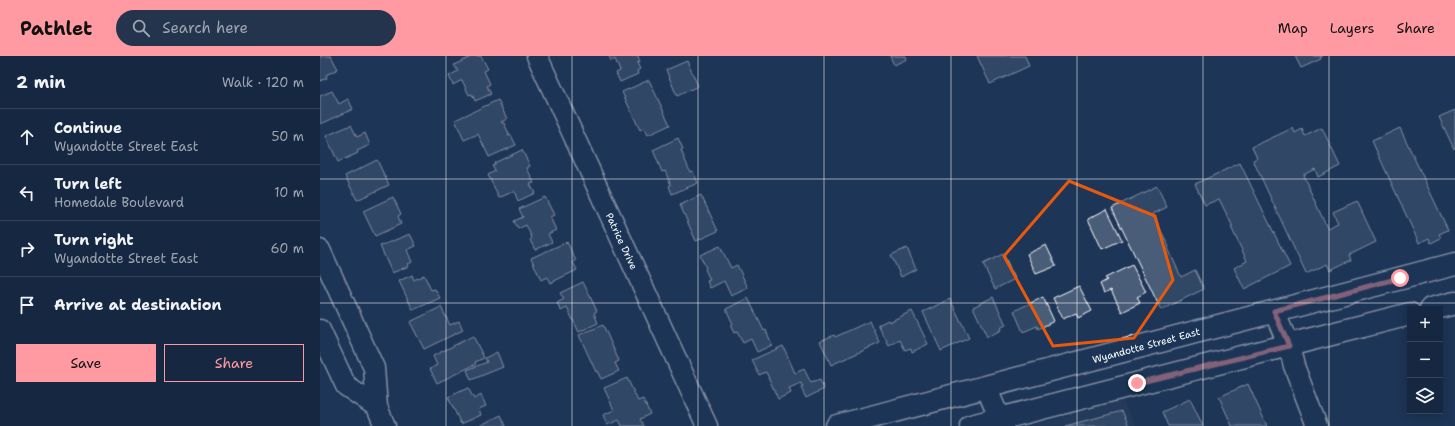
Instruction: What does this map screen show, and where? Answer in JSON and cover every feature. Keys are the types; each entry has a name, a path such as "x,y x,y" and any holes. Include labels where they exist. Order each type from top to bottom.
{"main road":[{"name":"Wyandotte Street East","path":"837,426 1455,264"},
{"path":"1443,306 1455,303"},
{"path":"971,426 1002,422 1407,315"}],"street":[{"name":"Patrice Drive","path":"537,56 707,426"},
{"path":"320,250 374,368 377,407 385,426"},
{"path":"1274,311 1289,346 1294,366 1317,426"},
{"path":"320,330 346,386 377,407"},
{"path":"986,387 1002,422"}],"highlighted area":[{"path":"1069,181 1155,216 1173,280 1134,338 1053,346 1004,256"}],"shaded area":[{"path":"1123,400 1136,426 1030,426"}],"building":[{"path":"320,56 331,56 338,69 326,75 327,78 320,81"},
{"path":"473,56 481,56 488,69 484,71 490,84 487,86 491,94 475,101 472,94 469,95 462,80 453,85 449,76 458,71 454,65"},
{"path":"609,56 638,56 640,62 637,63 640,69 637,71 638,74 620,82 616,73 620,71 615,59 611,61"},
{"path":"890,56 906,56 907,59 894,65"},
{"path":"977,56 1025,56 1029,66 990,84"},
{"path":"1295,56 1323,56 1320,57 1321,59 1301,68"},
{"path":"687,61 698,86 677,96 666,70"},
{"path":"649,80 670,125 648,135 644,128 640,130 622,92"},
{"path":"332,91 339,104 348,99 353,109 321,124 320,96"},
{"path":"498,100 507,119 501,122 504,123 509,134 508,136 511,135 516,145 489,157 478,134 464,140 455,120"},
{"path":"1455,110 1455,148 1454,149 1439,117"},
{"path":"351,125 357,137 365,133 370,145 357,151 358,153 338,162 326,136"},
{"path":"1293,128 1295,133 1302,129 1305,136 1322,128 1340,166 1318,177 1315,169 1303,175 1327,228 1338,223 1333,212 1357,201 1376,242 1349,255 1351,260 1330,270 1327,264 1306,274 1253,160 1257,158 1252,147"},
{"path":"1400,128 1448,230 1439,234 1441,238 1431,243 1429,238 1419,243 1372,141"},
{"path":"678,138 690,172 693,171 698,183 672,194 669,186 671,185 665,171 662,172 653,150"},
{"path":"522,150 530,166 527,168 534,183 530,184 535,193 518,201 514,191 499,198 488,175 495,171 492,166 495,165 494,163"},
{"path":"377,160 389,185 357,200 345,176"},
{"path":"1240,163 1290,266 1244,289 1234,268 1247,261 1231,227 1233,227 1219,199 1205,205 1195,184"},
{"path":"1157,186 1167,207 1153,214 1169,247 1168,248 1181,277 1195,270 1204,289 1161,310 1112,208"},
{"path":"701,195 718,231 696,241 680,205"},
{"path":"393,197 401,214 398,216 401,224 375,236 363,211"},
{"path":"545,197 554,215 550,217 556,230 548,234 552,242 535,250 530,240 532,238 526,225 518,229 514,221 523,217 519,209"},
{"path":"1107,209 1122,240 1102,249 1088,219"},
{"path":"410,234 416,246 407,250 412,262 408,264 409,266 392,273 380,246"},
{"path":"567,242 576,261 573,262 577,270 550,283 547,277 541,280 531,258"},
{"path":"1046,245 1056,266 1036,274 1027,254"},
{"path":"720,246 731,268 737,265 748,288 731,296 724,281 710,288 707,281 710,280 700,255"},
{"path":"907,248 916,269 901,277 891,255"},
{"path":"1003,254 1015,279 995,289 983,264"},
{"path":"1132,265 1146,292 1137,297 1140,303 1122,312 1111,290 1104,293 1100,284 1107,280 1105,278"},
{"path":"412,275 414,280 424,275 431,290 435,289 440,298 413,310 399,281"},
{"path":"583,282 597,311 594,313 598,323 579,332 567,308 561,311 557,303 564,299 560,293"},
{"path":"1079,286 1092,311 1078,318 1076,313 1063,319 1053,298"},
{"path":"993,297 1006,325 1000,328 1001,330 987,337 973,307"},
{"path":"1043,297 1054,321 1038,329 1037,326 1023,332 1014,311"},
{"path":"748,298 764,331 766,330 772,345 757,352 751,339 743,343 737,332 734,333 730,325 733,324 726,309"},
{"path":"950,299 969,338 941,351 923,312"},
{"path":"441,307 450,325 459,321 463,330 424,349 410,322"},
{"path":"912,311 928,344 912,352 911,348 905,350 900,340 889,346 878,325 888,320 889,322"},
{"path":"870,321 880,343 831,365 820,341 834,335 835,337"},
{"path":"603,325 619,361 615,363 619,371 601,379 597,371 596,372 579,335"},
{"path":"473,336 484,358 475,362 476,364 437,383 430,369 437,365 433,356"},
{"path":"783,346 795,373 804,369 811,383 820,380 824,389 806,398 801,388 803,387 801,383 789,388 791,393 778,399 766,372 759,375 752,360"},
{"path":"497,352 503,367 471,380 467,370 487,362 485,358"},
{"path":"627,378 638,401 643,399 650,414 640,419 644,426 622,426 619,420 607,425 603,415 614,410 604,388"},
{"path":"1248,384 1267,426 1232,426 1219,397"},
{"path":"468,388 474,399 481,395 486,406 479,409 481,415 461,424 448,397"},
{"path":"1190,399 1203,426 1168,426 1162,412"},
{"path":"1122,411 1129,426 1065,426"},
{"path":"501,415 506,426 479,426"}],"route":[{"path":"1137,383 1289,346 1274,311 1400,278"}]}
